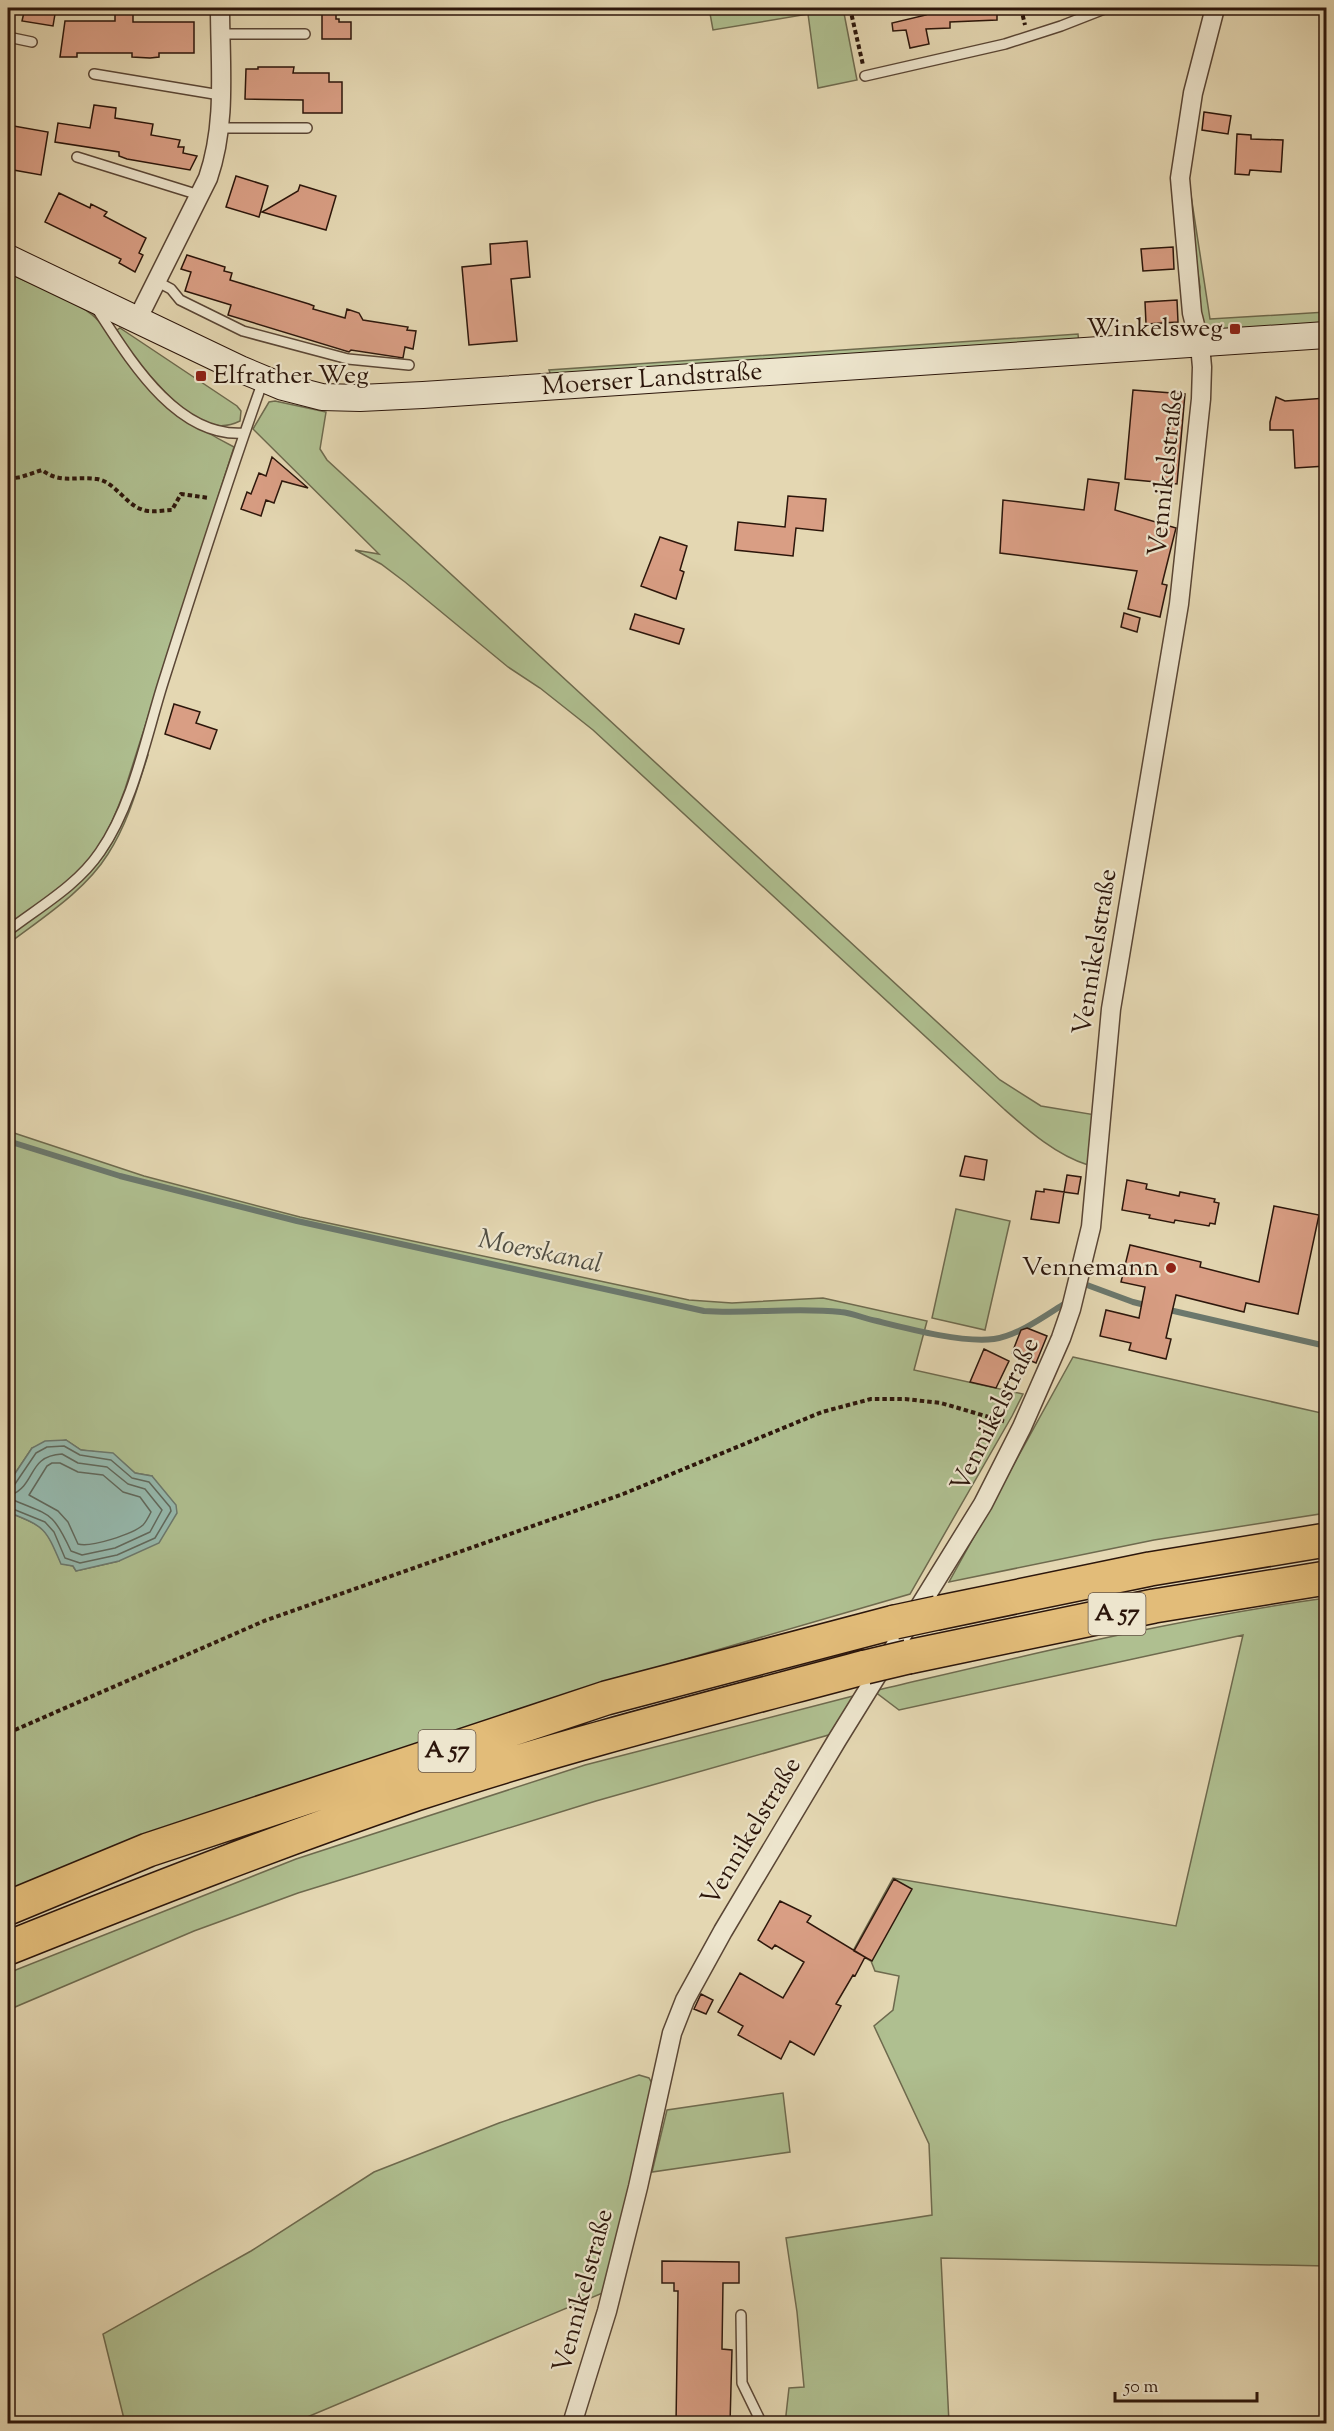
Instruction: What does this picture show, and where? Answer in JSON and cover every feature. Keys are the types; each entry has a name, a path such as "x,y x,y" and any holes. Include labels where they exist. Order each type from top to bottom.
{"highway":[{"name":"A 57","path":"8,1908 148,1850 606,1698 895,1622 1150,1569 1326,1540"},
{"name":"A 57","path":"8,1948 178,1880 416,1794 613,1734 908,1657 1154,1606 1326,1578"}],"main road":[{"name":"Moerser Landstraße","path":"8,258 263,380 301,393 322,397 380,397 1326,335"}],"street":[{"path":"137,320 199,195 216,154 220,128 220,8"},
{"path":"1200,345 1192,313 1180,178 1193,93 1215,8"},
{"name":"Vennikelstraße","path":"572,2424 607,2311 638,2187 672,2033 685,2000 723,1931 837,1740 983,1504 1022,1427 1061,1338 1071,1309 1090,1227 1111,1009 1179,604 1201,399 1200,345"}],"lane":[{"path":"865,76 1005,44 1107,8"},
{"path":"220,34 305,34"},
{"path":"8,38 32,42"},
{"path":"94,74 220,95"},
{"path":"220,128 307,128"},
{"path":"77,157 199,195"},
{"path":"156,281 171,289 180,300 243,331 340,357 409,365"},
{"path":"89,297 132,363 184,415 216,432 244,433"},
{"path":"8,931 76,879 99,854 111,836 130,790 222,500 263,380"},
{"path":"741,2315 742,2383 762,2424"}],"path":[{"path":"850,8 865,76"},
{"path":"8,468 10,478 42,470 50,476 66,480 96,479 108,483 133,505 148,511 172,510 181,494 222,500"},
{"path":"8,1733 264,1621 623,1494 822,1412 871,1399 905,1399 941,1403 1022,1427"}],"green space":[{"path":"709,8 843,8 857,80 818,88 808,14 713,30"},
{"path":"1185,189 1190,189 1210,319 1326,312 1326,327 1219,335 1208,329 1201,321 1198,306 1200,287"},
{"path":"8,273 68,300 94,316 129,365 152,391 190,421 234,447 125,789 108,829 84,866 57,890 8,926"},
{"path":"120,328 237,406 241,411 240,421 222,426 204,422 193,416 155,382 124,341 117,330"},
{"path":"1078,334 1079,344 552,378 549,370"},
{"path":"275,401 326,412 320,449 327,460 1000,1080 1041,1106 1096,1115 1088,1165 1054,1149 1004,1109 593,730 540,688 508,667 405,582 381,564 355,550 379,554 253,429 269,402"},
{"path":"145,754 148,755 127,818 108,854 75,892 8,944 8,936 82,879 103,856 123,820"},
{"path":"8,1131 144,1176 300,1217 689,1300 732,1303 823,1298 927,1321 914,1370 1023,1394 910,1594 600,1684 8,1894 8,1512 43,1529 61,1563 73,1566 76,1571 119,1561 152,1476 135,1473 113,1454 81,1450 66,1440 32,1448 8,1484"},
{"path":"956,1209 1010,1221 985,1330 932,1318"},
{"path":"1073,1357 1326,1414 1326,1513 1154,1540 949,1582"},
{"path":"1326,1598 1326,2266 941,2258 949,2423 785,2424 789,2388 804,2387 797,2312 786,2238 932,2215 929,2144 874,2026 893,2010 899,1976 875,1971 871,1961 853,1951 893,1878 1176,1926 1243,1635 899,1710 874,1691 1156,1627"},
{"path":"857,1695 832,1734 596,1801 298,1893 194,1931 8,2010 8,1973 296,1859 585,1765"},
{"path":"639,2075 649,2078 654,2087 605,2292 293,2423 125,2423 103,2334 251,2251 374,2172 499,2123"},
{"path":"783,2093 790,2152 652,2172 667,2110"}],"water":[{"path":"66,1440 81,1450 113,1453 135,1473 152,1476 176,1505 177,1513 159,1543 119,1561 76,1571 73,1566 61,1564 47,1535 37,1525 8,1512 8,1484 32,1448 45,1441"}],"building":[{"path":"25,8 56,8 53,26 22,21"},
{"path":"322,8 336,8 336,19 339,19 339,22 351,22 351,39 322,39"},
{"path":"926,8 997,8 997,20 950,22 950,28 926,29 929,44 910,48 906,30 893,31 892,23 926,15"},
{"path":"115,11 133,11 133,22 194,22 194,53 159,53 159,57 150,58 132,57 132,53 77,53 77,57 60,57 65,21 115,21"},
{"path":"258,67 294,67 293,73 329,73 329,82 342,82 342,113 303,113 303,100 245,99 246,69 258,69"},
{"path":"94,105 116,108 115,118 153,124 151,135 180,140 178,147 184,147 183,153 197,156 190,170 127,159 119,156 119,152 55,142 58,123 90,128"},
{"path":"1204,112 1231,116 1228,134 1202,130"},
{"path":"8,125 48,132 41,175 8,169"},
{"path":"1237,134 1251,135 1251,139 1283,140 1281,172 1250,170 1249,175 1235,174"},
{"path":"236,176 268,186 259,217 226,207"},
{"path":"300,185 336,196 326,230 262,212 298,191"},
{"path":"59,193 90,208 91,204 107,212 104,216 146,238 139,253 143,255 135,272 119,263 121,259 45,222"},
{"path":"527,241 530,277 511,279 517,341 469,345 462,267 491,264 490,244"},
{"path":"1173,247 1174,269 1143,271 1141,249"},
{"path":"187,255 225,267 224,271 232,273 230,280 309,304 314,306 313,309 345,318 347,309 359,313 363,320 408,327 407,330 416,331 413,349 405,347 403,358 351,350 349,352 228,315 231,305 185,291 191,272 181,269"},
{"path":"1177,300 1178,322 1146,324 1145,302"},
{"path":"1133,390 1185,394 1177,484 1125,479"},
{"path":"1276,397 1285,401 1326,398 1326,466 1295,468 1293,430 1270,430"},
{"path":"272,457 308,488 282,481 274,503 266,500 261,516 241,509 247,492 251,494 259,473 266,476"},
{"path":"1088,479 1119,483 1115,510 1176,528 1162,584 1167,585 1160,617 1128,609 1137,571 1000,553 1003,500 1084,510"},
{"path":"788,496 826,499 823,531 796,528 793,556 735,550 738,522 785,527"},
{"path":"660,537 687,546 680,570 684,572 676,599 641,586"},
{"path":"1124,613 1140,618 1137,632 1121,627"},
{"path":"635,614 684,629 679,644 630,629"},
{"path":"174,704 200,712 196,723 217,730 210,749 165,734"},
{"path":"965,1156 987,1160 984,1180 960,1176"},
{"path":"1067,1175 1081,1177 1078,1194 1064,1192"},
{"path":"1127,1180 1147,1184 1146,1189 1179,1196 1180,1192 1215,1199 1214,1202 1219,1203 1215,1224 1210,1223 1209,1226 1175,1220 1174,1223 1149,1218 1150,1215 1122,1210"},
{"path":"1044,1189 1064,1192 1059,1223 1031,1219 1036,1191 1044,1192"},
{"path":"1274,1206 1319,1215 1298,1314 1246,1303 1244,1312 1176,1295 1166,1338 1171,1339 1166,1359 1129,1350 1131,1343 1100,1336 1106,1310 1139,1318 1145,1287 1121,1282 1130,1245 1201,1262 1200,1267 1259,1282"},
{"path":"1027,1328 1047,1336 1036,1363 1012,1353 1021,1330"},
{"path":"984,1349 1009,1361 996,1388 970,1382"},
{"path":"894,1879 912,1889 872,1961 854,1951"},
{"path":"780,1901 811,1916 807,1922 865,1957 836,2004 841,2006 814,2055 790,2041 781,2059 738,2035 743,2026 718,2012 740,1973 783,1998 804,1962 775,1945 772,1949 758,1940"},
{"path":"701,1994 713,2000 706,2014 694,2009"},
{"path":"662,2261 739,2262 739,2283 723,2283 722,2349 732,2350 730,2424 676,2424 678,2291 674,2291 674,2283 662,2283"}],"waterway":[{"name":"Moerskanal","path":"8,1141 120,1176 297,1221 704,1311 841,1312 904,1328 981,1340 1012,1334 1064,1304"},
{"name":"Moerskanal","path":"1087,1285 1149,1306"},
{"name":"Moerskanal","path":"1165,1309 1326,1346"}],"place":[{"name":"Winkelsweg","path":"1235,329"},
{"name":"Elfrather Weg","path":"201,376"},
{"name":"Vennemann","path":"1171,1268"}]}
